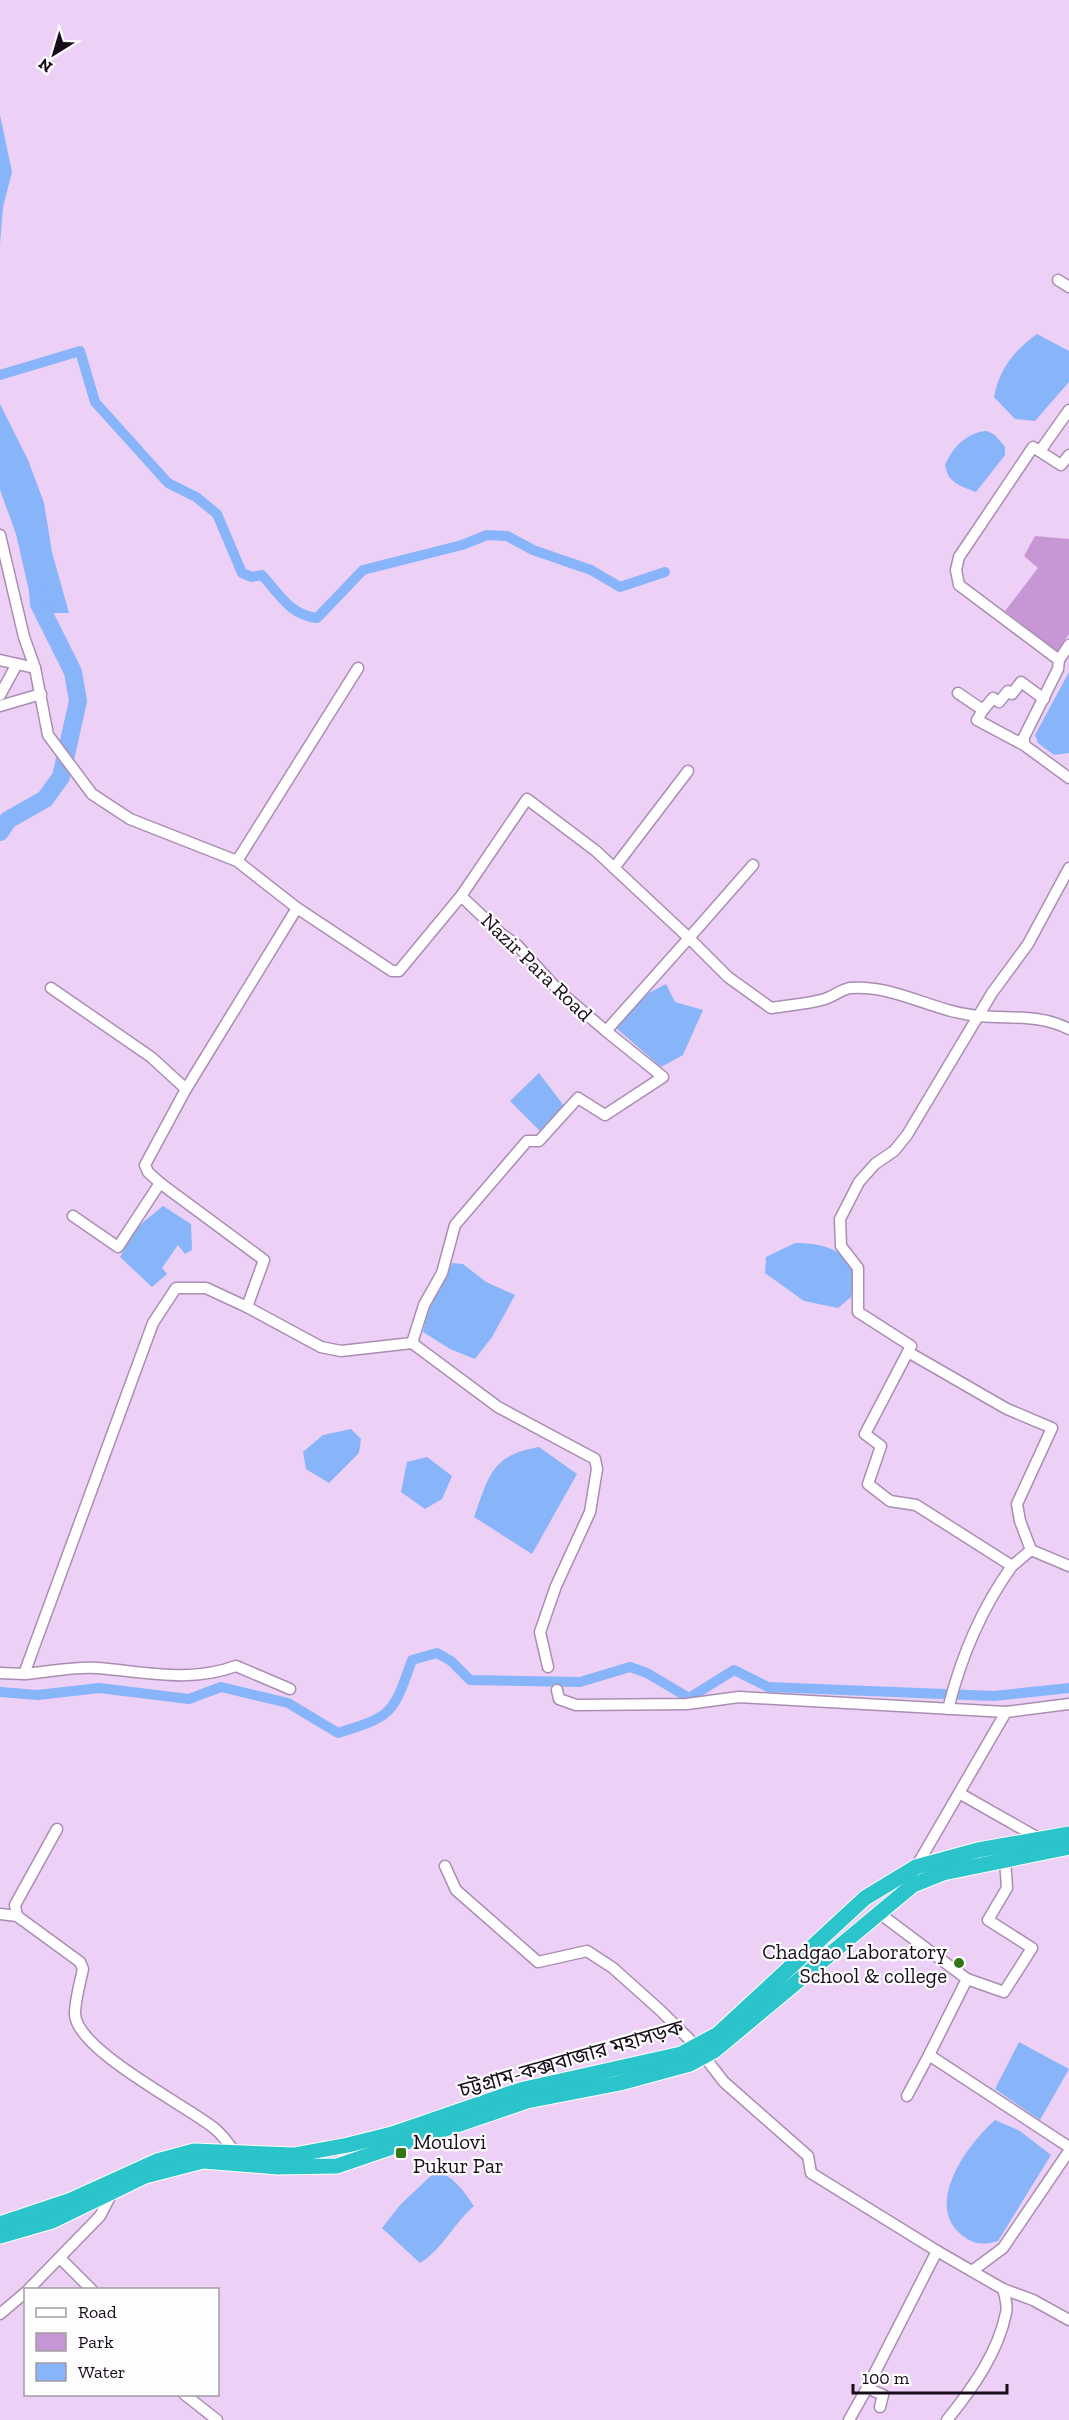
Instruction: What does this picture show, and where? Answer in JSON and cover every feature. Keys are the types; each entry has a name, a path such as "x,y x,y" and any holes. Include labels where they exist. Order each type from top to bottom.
{"highway":[{"name":"চট্টগ্রাম-কক্সবাজার মহাসড়ক","path":"0,2224 71,2200 157,2161 194,2151 294,2155 348,2145 392,2134 520,2090 700,2051 865,1898 916,1867 978,1850 1069,1834"},
{"path":"0,2236 51,2221 145,2176 203,2161 278,2167 337,2166 527,2101 620,2083 690,2064 700,2051 714,2051 913,1885 943,1873 1069,1847"}],"street":[{"path":"1058,280 1069,288"},
{"path":"1040,451 1069,410"},
{"path":"1059,660 958,585 956,570 959,557 1033,447 1061,465 1069,455"},
{"path":"0,535 24,637 41,693 0,706"},
{"path":"1024,745 1024,737 1058,669 1059,660 1069,645"},
{"path":"0,660 35,668"},
{"path":"0,695 17,664"},
{"path":"237,861 358,668"},
{"path":"1044,699 1021,682 1012,694 1008,691 999,702 993,698 977,720 1024,745 1069,778"},
{"name":"Nazir Para Road","path":"41,693 48,735 76,776 95,797 130,819 237,861 297,908 396,973 461,896 500,933 517,945 560,991 606,1031 753,865"},
{"path":"958,693 983,710"},
{"path":"614,868 688,771"},
{"path":"461,896 527,799 614,868 728,977 771,1008 826,998 849,988 889,991 915,1001 979,1017 1038,1018 1069,1029"},
{"path":"1012,1566 916,1505 890,1501 868,1484 881,1446 865,1434 911,1346 858,1312 858,1268 841,1246 840,1219 859,1182 875,1164 894,1151 907,1135 992,993 1028,944 1069,868"},
{"path":"248,1307 264,1260 160,1183 148,1172 145,1165 186,1089 297,908"},
{"path":"51,988 151,1057 186,1089"},
{"path":"412,1344 424,1305 442,1273 455,1225 526,1141 539,1141 578,1098 605,1115 663,1077 606,1031"},
{"path":"73,1216 118,1247 160,1183"},
{"path":"24,1674 153,1323 176,1288 206,1288 248,1307 321,1347 341,1352 412,1344 498,1407 595,1459 597,1469 590,1512 556,1586 540,1632 548,1666"},
{"path":"908,1352 1007,1408 1052,1428 1017,1504 1020,1521 1031,1550 1069,1566"},
{"path":"948,1709 954,1683 991,1596 1012,1566 1031,1550"},
{"path":"0,1673 24,1674 96,1667 174,1676 213,1674 236,1666 290,1689"},
{"path":"557,1690 559,1699 576,1705 687,1704 739,1697 1006,1712 1069,1704"},
{"path":"916,1867 1006,1712"},
{"path":"959,1792 1040,1839"},
{"path":"16,1916 15,1905 57,1829"},
{"path":"879,1914 967,1979 1004,1992 1032,1948 988,1920 1007,1888 1005,1860"},
{"path":"445,1866 456,1890 538,1962 587,1951 598,1956 700,2051 724,2082 808,2156 811,2173 937,2252 1003,2289 1033,2300 1069,2320"},
{"path":"0,1914 16,1916 80,1962 83,1969 75,2015 81,2031 103,2052 164,2096 214,2128 235,2152"},
{"path":"907,2097 967,1979"},
{"path":"929,2055 1069,2149 1003,2248 972,2271"},
{"path":"29,2288 100,2216 119,2177"},
{"path":"849,2420 937,2252"},
{"path":"60,2258 91,2288"},
{"path":"947,2420 973,2387 995,2346 1007,2310 1003,2289"},
{"path":"0,2314 24,2293"},
{"path":"867,2388 883,2395 879,2407"},
{"path":"187,2396 217,2420"}],"green space":[{"path":"1035,536 1069,539 1069,634 1057,652 1005,611 1038,568 1024,556"}],"water":[{"path":"0,115 12,172 3,207 0,244"},
{"path":"1037,334 1069,351 1069,382 1035,421 1015,419 994,397 996,387 1009,361"},
{"path":"0,404 28,460 44,503 52,552 69,613 34,613 16,534 0,490"},
{"path":"987,431 995,435 1005,447 1005,455 976,492 952,480 945,465 952,452 967,437"},
{"path":"1069,672 1069,753 1054,755 1038,743 1035,735"},
{"path":"666,984 675,1002 703,1010 683,1055 661,1067 615,1027 647,994"},
{"path":"539,1073 565,1107 541,1132 510,1101"},
{"path":"163,1206 191,1224 192,1250 185,1254 178,1245 162,1268 167,1274 152,1287 120,1257 136,1228"},
{"path":"795,1243 826,1247 853,1263 854,1279 851,1297 838,1308 804,1301 765,1273 766,1257"},
{"path":"452,1263 463,1264 486,1282 515,1295 492,1337 475,1359 450,1349 423,1332 428,1310"},
{"path":"351,1429 361,1439 359,1453 329,1483 306,1469 303,1452 323,1435"},
{"path":"539,1447 577,1474 532,1554 474,1517 489,1479 501,1462 523,1451"},
{"path":"427,1457 452,1476 442,1499 425,1509 401,1492 407,1462"},
{"path":"1019,2042 1069,2069 1040,2120 995,2089"},
{"path":"995,2120 1020,2131 1051,2155 998,2241 979,2243 963,2236 951,2223 947,2208 948,2192 962,2159"},
{"path":"435,2172 453,2180 474,2206 435,2251 420,2263 382,2228 400,2205"}],"waterway":[{"path":"0,375 80,351 95,402 168,483 196,497 217,514 242,573 252,577 262,575 292,608 308,616 317,618 363,570 462,545 487,535 507,536 533,550 591,570 620,587 665,572"},
{"path":"0,832 8,820 45,799 61,777 78,701 73,672 39,604 38,591"},
{"path":"0,1692 38,1695 99,1688 189,1699 221,1687 288,1703 338,1733 381,1717 395,1702 412,1660 437,1653 451,1661 470,1680 580,1682 630,1667 647,1673 689,1698 734,1670 768,1687 994,1696 1069,1688"}],"place":[{"name":"Chadgao Laboratory School & college","path":"959,1963"},
{"name":"Moulovi Pukur Par","path":"401,2153"}]}
